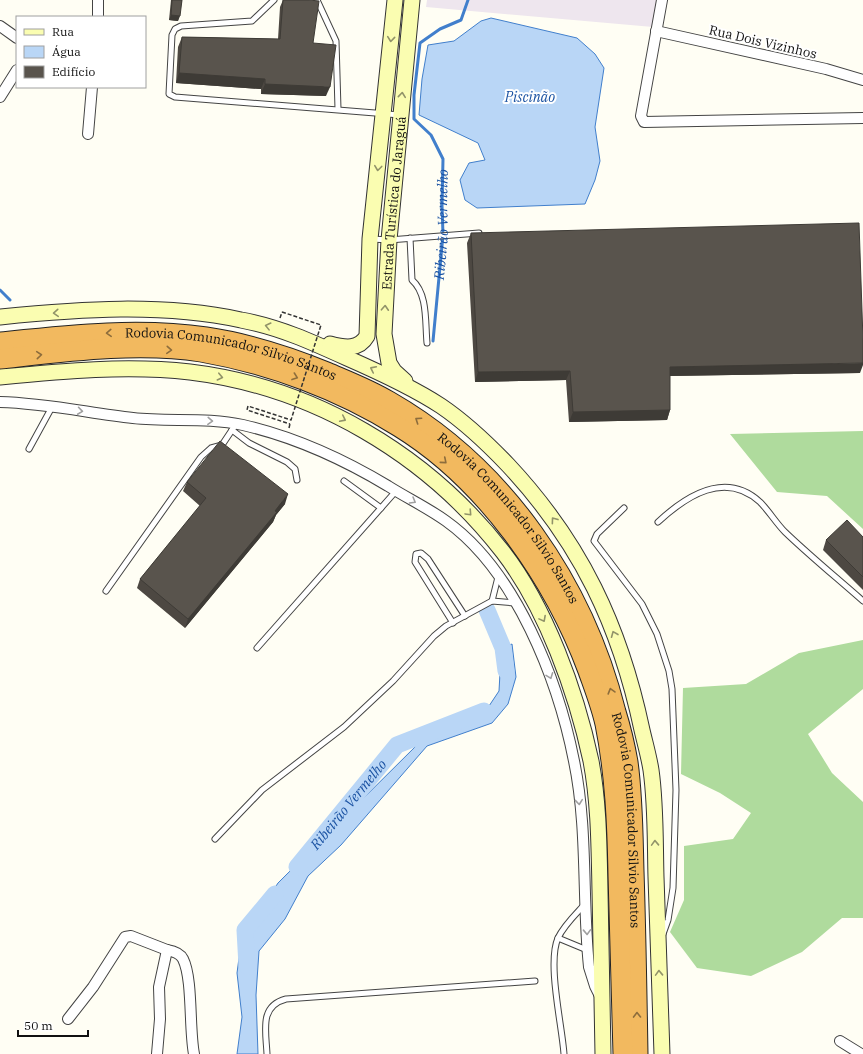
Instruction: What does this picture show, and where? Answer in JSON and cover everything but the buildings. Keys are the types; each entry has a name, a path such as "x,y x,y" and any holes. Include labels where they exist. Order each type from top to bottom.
{"highway":[{"name":"Rodovia Comunicador Silvio Santos","path":"0,342 120,333 180,334 229,341 300,361 363,387 389,401 420,421 477,468 516,510 541,542 585,619 602,660 623,738 628,762 632,817 638,1054"},
{"name":"Rodovia Comunicador Silvio Santos","path":"0,359 120,349 160,349 200,352 264,366 317,385 402,428 463,478 491,506 536,566 559,605 578,645 604,722 612,766 616,819 623,1054"}],"main road":[{"name":"Estrada Turística do Jaraguá","path":"305,339 348,347 358,346 363,342 368,327 367,281 370,239 395,0"},
{"name":"Estrada Turística do Jaraguá","path":"412,0 389,240 384,334 386,356 394,371 420,393"},
{"path":"0,317 136,309 184,311 242,320 277,328 369,367 420,393 443,407 482,439 534,493 576,552 604,609 628,668 651,770 654,811 662,1054"},
{"path":"0,377 76,371 137,369 216,376 278,392 331,414 376,437 414,463 457,500 504,553 522,582 546,625 568,679 580,717 591,763 599,823 603,1054"}],"street":[{"path":"98,0 98,16"},
{"path":"662,0 641,116 642,121 863,118"},
{"path":"0,26 16,37"},
{"name":"Rua Dois Vizinhos","path":"656,32 826,69 863,80"},
{"path":"0,97 16,72"},
{"path":"88,134 92,88"},
{"path":"0,402 52,407 131,418 220,421 234,427 286,438 323,451 367,474 447,521 476,548 498,576 515,603 539,647 561,704 573,756 582,829 587,950 593,980 602,999"},
{"path":"68,1019 93,987 117,946 125,937 131,936 175,952 183,959 187,977 194,1054"},
{"path":"157,1054 160,1019 159,988 167,950"},
{"path":"840,1041 861,1054"}],"lane":[{"path":"274,0 252,22 181,26 175,29 172,35 168,94 175,97 400,115"},
{"path":"317,0 336,41 338,109"},
{"path":"370,239 389,240 487,233"},
{"path":"410,238 412,280 417,284 422,295 427,343"},
{"path":"29,449 52,407"},
{"path":"106,591 201,456 211,448 222,444 234,427 249,442 287,462 295,469 297,480"},
{"path":"344,481 381,508"},
{"path":"658,522 686,500 709,488 734,488 748,492 760,502 784,531 863,601"},
{"path":"257,648 396,491"},
{"path":"624,508 597,534 594,543 642,604 658,634 672,689 676,790 673,888 668,920 658,948"},
{"path":"453,623 415,562 416,554 421,553 428,559 464,616"},
{"path":"492,601 498,576"},
{"path":"215,839 262,790 344,727 393,681 434,636 464,616 492,601 515,603"},
{"path":"564,1054 554,965 558,938 571,918 586,903"},
{"path":"558,938 587,950"},
{"path":"267,1054 267,1012 272,1005 286,999 535,982"}],"path":[{"path":"282,312 321,325 292,420 248,406 247,410 290,424"}],"shaded area":[{"path":"427,0 658,0 653,27 426,7"}],"green space":[{"path":"863,431 863,529 827,496 777,492 730,434"},
{"path":"863,640 863,689 808,734 832,773 863,802 863,918 842,918 802,952 751,976 697,968 670,932 684,900 684,846 733,839 751,813 720,793 681,774 683,688 746,684 799,653"}],"water":[{"name":"Piscinão","path":"491,18 577,38 595,54 604,68 595,127 600,161 595,180 585,204 477,208 465,200 460,180 469,163 485,160 478,143 419,115 422,79 428,45 454,41 481,21"},
{"name":"Ribeirão Vermelho","path":"512,644 516,677 508,704 492,723 427,746 341,845 308,876 285,919 259,951 256,995 258,1054 237,1054 242,1017 237,973 239,958 263,906 278,883 422,740 489,706 499,691 500,673 496,651"}],"waterway":[{"name":"Ribeirão Vermelho","path":"433,341 443,235 443,159 431,135 414,119 414,95 420,43 440,29 461,20 468,0"},
{"path":"0,290 10,300"},
{"name":"Ribeirão Vermelho","path":"487,610 503,648 506,671"},
{"name":"Ribeirão Vermelho","path":"297,867 397,745 484,711"},
{"name":"Ribeirão Vermelho","path":"247,966 245,930 275,894"}]}
